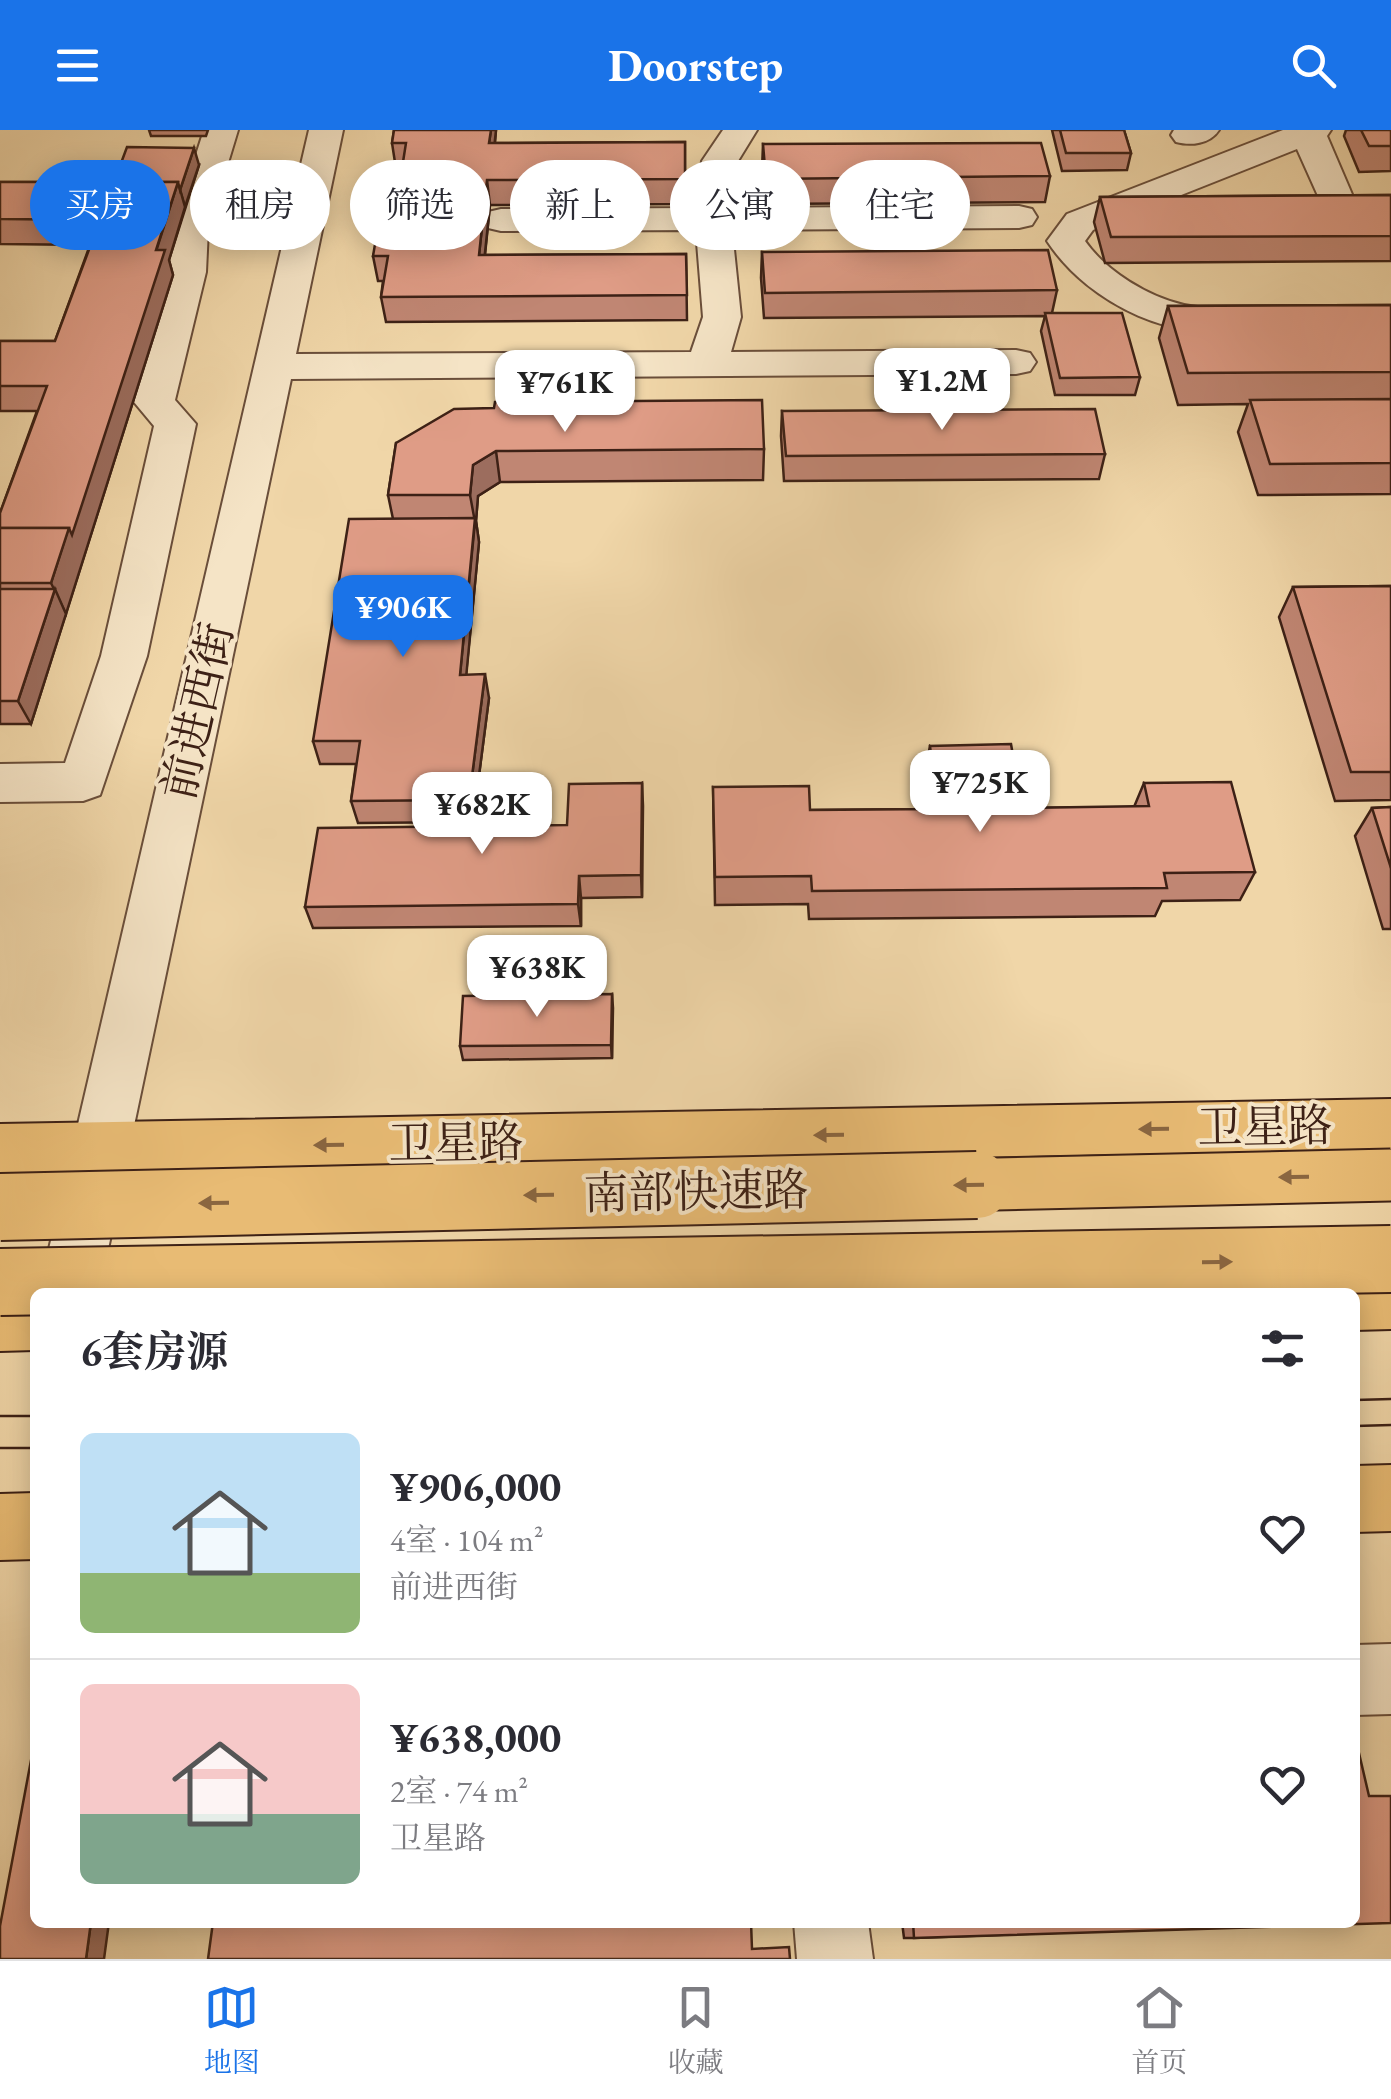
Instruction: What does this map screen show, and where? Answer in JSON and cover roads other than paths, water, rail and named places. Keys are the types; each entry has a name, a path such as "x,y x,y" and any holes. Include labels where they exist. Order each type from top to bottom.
{"main road":[{"name":"卫星路","path":"0,1150 1391,1124"},
{"name":"南部快速路","path":"0,1206 1391,1174"},
{"name":"南部快速路","path":"0,1282 1391,1259"},
{"path":"1360,1301 1391,1300"},
{"path":"0,1322 30,1321"},
{"path":"1360,1498 1391,1498"},
{"path":"0,1527 30,1526"}],"street":[{"path":"0,783 83,782 124,656 175,424 154,402 187,272 190,229 221,130"},
{"name":"前进西街","path":"70,1288 326,130"},
{"path":"721,160 740,130"},
{"path":"1285,320 1181,317 1101,281 1073,256 1066,241 1080,222 1311,131 1336,199"},
{"path":"810,218 1019,217"},
{"path":"501,220 670,219"},
{"path":"707,364 722,318 715,250"},
{"path":"276,367 1016,362"},
{"path":"124,656 210,655"},
{"path":"1360,1680 1391,1679"},
{"path":"832,1928 834,1959"}],"tram line":[{"path":"1360,1400 1391,1399"},
{"path":"0,1416 30,1416"},
{"path":"1360,1426 1391,1425"},
{"path":"0,1448 30,1448"}]}
